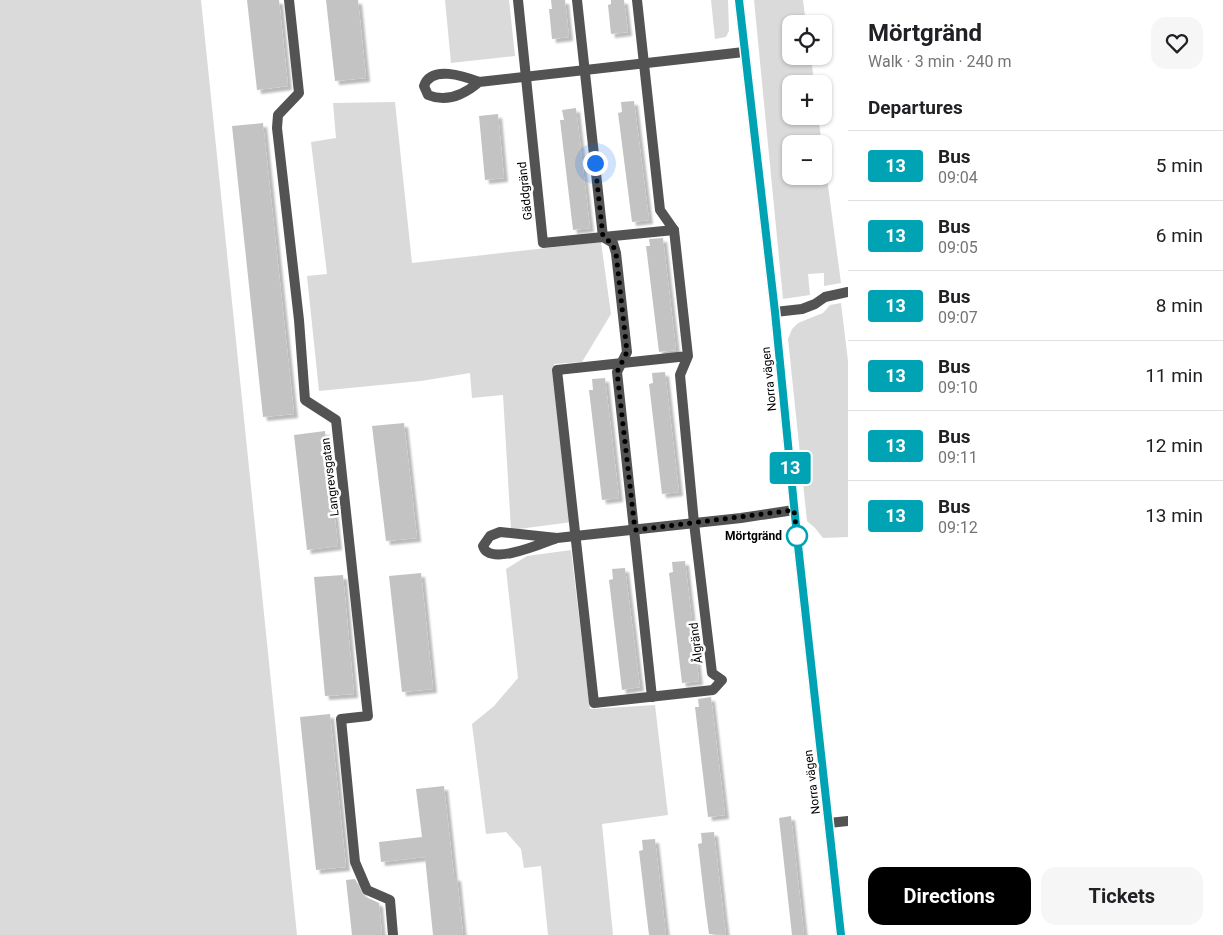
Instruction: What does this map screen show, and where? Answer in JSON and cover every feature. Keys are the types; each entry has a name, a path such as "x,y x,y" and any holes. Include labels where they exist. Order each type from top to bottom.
{"street":[{"name":"Langrevsgatan","path":"289,0 299,93 278,115 277,128 299,320 305,400 336,420 368,716 341,719 354,862 367,890 390,900 393,935"},
{"name":"Gäddgränd","path":"518,0 543,243 674,230"},
{"path":"577,0 603,237 612,243 616,253 627,352 617,372 652,697"},
{"path":"637,0 660,210 674,230 688,356"},
{"name":"Norra vägen","path":"739,0 775,312 794,510 841,935"},
{"path":"479,82 467,92 457,96 435,98 428,95 424,86 426,80 432,75 455,73 479,82 744,52"},
{"path":"775,312 802,309 826,297 848,292"},
{"name":"Ålgränd","path":"688,356 680,375 694,523 712,673 722,680 713,690 594,703 557,370 688,356"},
{"path":"557,538 500,532 490,536 483,546 484,550 490,554 502,555 557,538 794,510"},
{"path":"829,823 848,821"}],"shaded area":[{"path":"0,0 201,0 297,935 0,935"},
{"path":"445,0 509,0 515,56 451,63"},
{"path":"711,0 728,0 729,31 726,37 715,39"},
{"path":"754,0 803,0 805,15 782,15 782,65 812,65 813,75 782,75 782,125 819,125 821,135 782,135 782,185 828,185 841,283 824,286 824,273 808,274 810,295 783,299"},
{"path":"395,102 412,263 601,242 611,314 582,362 554,364 572,522 511,530 503,395 472,398 470,373 421,381 319,391 307,276 327,274 311,142 336,138 333,103"},
{"path":"841,303 848,361 848,537 823,538 807,521 788,339 792,329 798,323 823,313 830,305"},
{"path":"571,550 590,709 655,705 668,815 602,824 613,935 548,935 541,866 524,868 521,849 506,832 486,834 472,724 494,706 518,678 506,569 527,556"}],"building":[{"path":"247,0 279,0 288,86 257,90"},
{"path":"326,0 358,0 366,78 335,81"},
{"path":"551,0 565,0 569,37 552,39 549,9 552,9"},
{"path":"611,0 624,0 628,32 611,34 608,5 611,4"},
{"path":"634,101 649,220 632,222 618,113 622,112 621,102"},
{"path":"576,108 590,228 573,230 560,120 564,120 562,110"},
{"path":"498,114 504,178 485,180 479,116"},
{"path":"263,123 294,414 263,417 232,126"},
{"path":"663,238 676,350 659,352 646,246 650,246 649,239"},
{"path":"665,372 679,492 662,494 649,384 653,383 652,373"},
{"path":"605,378 619,498 602,500 589,390 593,390 592,379"},
{"path":"404,423 417,538 386,541 372,426"},
{"path":"325,431 338,546 307,550 294,435"},
{"path":"685,561 699,681 682,683 669,573 673,572 672,562"},
{"path":"625,568 640,687 622,690 609,580 613,579 612,569"},
{"path":"421,573 433,689 402,692 389,576"},
{"path":"343,575 354,694 325,696 314,577"},
{"path":"711,697 725,815 708,817 695,707 699,707 698,699"},
{"path":"330,714 346,867 316,870 300,717"},
{"path":"444,786 454,877 457,877 463,935 433,935 425,857 381,862 379,842 422,837 416,789"},
{"path":"791,816 804,935 792,935 779,818"},
{"path":"714,832 726,935 709,934 698,844 702,843 701,833"},
{"path":"655,839 666,935 649,935 639,851 643,850 642,840"},
{"path":"355,879 364,896 379,903 382,935 352,935 346,880"}],"bus line":[{"name":"13","path":"739,0 775,312 797,536 841,935"}],"place":[{"name":"Mörtgränd","path":"797,536"}],"route":[{"path":"595,163 603,237 612,243 616,253 627,352 617,372 635,530 794,510 797,536"}]}
